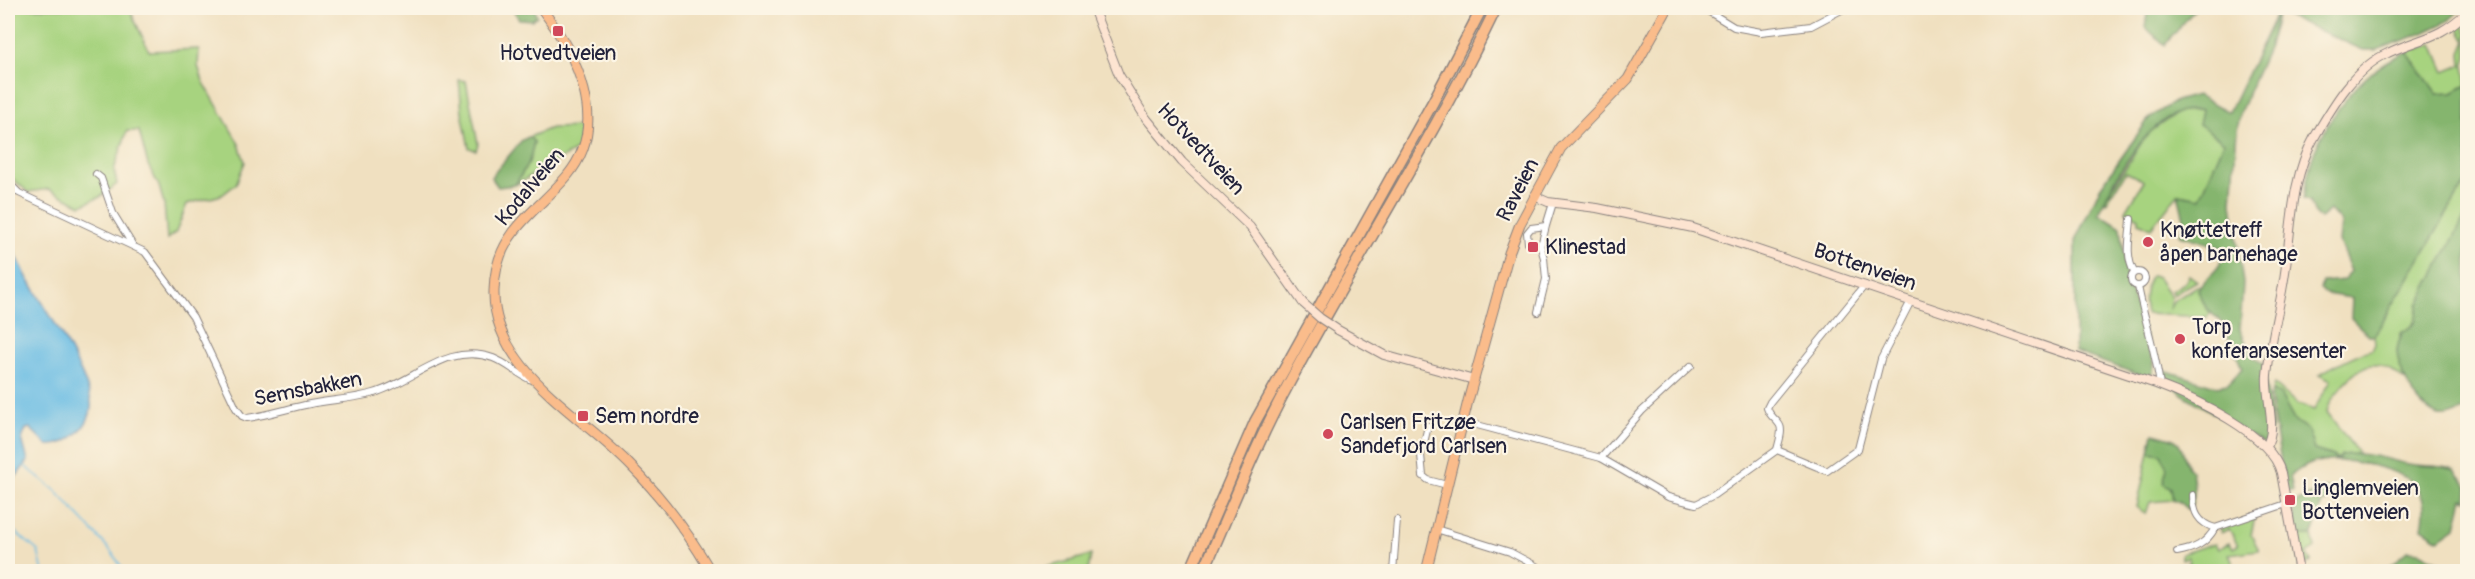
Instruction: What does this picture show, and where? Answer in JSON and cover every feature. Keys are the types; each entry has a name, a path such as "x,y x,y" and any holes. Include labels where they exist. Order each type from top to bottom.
{"highway":[{"path":"1190,572 1242,448 1277,379 1428,111 1482,8"},
{"path":"1203,572 1266,428 1449,98 1496,8"}],"main road":[{"name":"Kodalveien","path":"541,8 558,34 581,80 590,119 587,139 578,161 566,177 518,225 504,248 496,272 494,300 501,330 515,358 535,380 617,452 659,496 679,521 711,572"},
{"name":"Hotvedtveien","path":"1092,8 1119,75 1146,118 1182,162 1250,227 1303,303 1338,330 1384,355 1474,380"},
{"name":"Raveien","path":"1426,572 1462,421 1512,245 1534,196 1566,141 1628,79 1668,8"},
{"path":"2299,572 2278,461 2265,446 2271,438 2272,431 2267,394 2270,349 2283,284 2288,235 2301,173 2310,147 2349,85 2368,65 2389,52 2437,35 2468,11"},
{"name":"Bottenveien","path":"1534,196 1553,203 1597,208 1676,223 1865,285 2160,386 2204,405 2265,446"}],"street":[{"path":"1703,8 1734,27 1761,32 1810,26 1845,8"},
{"name":"Semsbakken","path":"96,174 101,178 113,213 133,245"},
{"name":"Semsbakken","path":"8,182 19,193 145,252 193,317 236,408 242,416 248,418 299,406 374,393 427,366 468,354 492,358 529,380 535,380"},
{"path":"1546,226 1531,228 1527,233 1528,243 1540,244 1544,238 1553,203"},
{"path":"2131,219 2129,255 2130,265 2134,272 2131,281 2138,286 2145,324 2158,365 2160,386"},
{"path":"1538,312 1545,279 1544,258 1540,244"},
{"path":"2134,272 2140,272 2145,278 2144,282 2138,286"},
{"path":"1462,421 1601,458 1668,497 1696,504 1714,495 1777,450 1781,429 1769,414 1767,408 1770,402 1865,285"},
{"path":"1777,450 1827,471 1858,449 1881,359 1911,301"},
{"path":"1601,458 1642,411 1691,366"},
{"path":"1428,426 1421,455 1423,476 1428,480 1447,485"},
{"path":"2193,495 2196,515 2206,525 2215,528 2286,504"},
{"path":"1393,572 1397,520"},
{"path":"2176,552 2202,545 2210,538 2215,528"},
{"path":"1436,529 1510,552 1547,572"}],"green space":[{"path":"8,8 129,8 149,51 199,49 198,66 203,81 239,144 245,162 236,184 222,195 187,204 176,232 167,239 164,204 159,186 148,165 139,131 127,131 114,170 117,184 100,197 81,205 49,189 28,192 8,175"},
{"path":"512,8 534,8 537,16 532,20 519,19"},
{"path":"2148,8 2196,8 2165,45 2145,27"},
{"path":"2279,8 2462,8 2448,21 2377,50 2363,50 2278,12 2269,46 2241,110 2237,130 2232,203 2243,283 2240,330 2252,356 2263,364 2272,427 2265,445 2182,394 2164,376 2164,370 2215,386 2228,384 2242,368 2223,324 2206,308 2198,290 2219,266 2222,255 2221,247 2180,235 2184,219 2178,194 2200,198 2224,142 2199,124 2202,110 2179,112 2153,129 2121,170 2099,213 2121,227 2126,277 2154,362 2153,373 2145,377 2075,352 2075,241 2100,188 2149,118 2176,101 2197,95 2229,112"},
{"path":"2462,23 2467,33 2467,57 2464,66 2467,85 2453,93 2437,94 2407,52 2433,44 2445,72 2462,65 2461,53 2466,41 2458,26"},
{"path":"2407,52 2437,94 2453,93 2467,85 2467,180 2374,336 2369,336 2351,318 2352,298 2326,294 2320,290 2322,282 2345,280 2351,271 2339,242 2341,222 2330,210 2320,218 2316,216 2309,201 2303,199 2314,153 2340,107 2377,68"},
{"path":"459,80 466,81 478,144 476,150 469,148"},
{"path":"2203,110 2199,124 2224,142 2200,198 2178,194 2151,228 2126,211 2144,181 2126,172 2106,203 2104,201 2147,134 2180,111"},
{"path":"582,127 578,149 515,185 529,162 534,142 529,137 551,128"},
{"path":"529,137 534,142 529,162 515,185 498,187 491,177 522,140"},
{"path":"2467,180 2467,213 2418,305 2414,322 2401,333 2397,350 2405,380 2389,369 2375,365 2365,367 2352,376 2333,398 2327,412 2358,453 2335,459 2333,456 2314,450 2308,430 2295,421 2280,394 2272,391 2274,384 2297,404 2314,410 2331,380 2319,374 2354,356 2372,350 2375,344 2374,336"},
{"path":"2467,213 2467,408 2440,416 2429,411 2410,388 2401,369 2397,350 2402,333 2414,322 2418,305"},
{"path":"2151,275 2157,277 2171,297 2169,310 2173,301 2200,286 2198,290 2206,308 2211,313 2207,317 2146,314 2145,294"},
{"path":"2189,275 2197,281 2173,295 2171,291 2186,282"},
{"path":"2272,391 2280,394 2295,421 2308,430 2314,450 2333,456 2335,459 2339,459 2341,455 2359,454 2408,464 2455,470 2468,486 2467,500 2463,498 2456,527 2439,539 2422,528 2424,506 2415,485 2395,472 2365,464 2333,461 2310,464 2290,476 2293,491 2286,491 2270,397"},
{"path":"2153,433 2170,437 2181,446 2188,468 2192,471 2194,497 2188,510 2178,501 2173,500 2171,488 2163,483 2167,468 2161,454 2149,452"},
{"path":"2149,452 2161,454 2167,468 2173,500 2150,502 2146,514 2137,507"},
{"path":"2326,488 2332,488 2327,502 2322,502 2312,536 2295,536 2294,503"},
{"path":"2255,517 2251,535 2259,550 2229,554 2236,571 2184,571 2182,565 2190,563 2188,557 2181,559 2181,554 2215,543 2218,549 2229,543 2233,548 2238,545 2229,529 2221,533 2221,527"},
{"path":"2295,536 2312,536 2315,548 2306,554 2311,562 2301,566"},
{"path":"2407,551 2420,552 2455,571 2384,571"},
{"path":"1091,555 1088,571 1047,571 1047,567"}],"water":[{"path":"8,243 74,357 88,389 91,411 78,433 55,445 47,445 30,428 26,429 22,439 28,461 8,487"}],"waterway":[{"path":"25,466 56,491 110,550 125,572"},
{"path":"8,526 38,551 43,572"}],"place":[{"name":"Hotvedtveien","path":"558,31"},
{"name":"Knøttetreff åpen barnehage","path":"2148,242"},
{"name":"Klinestad","path":"1533,247"},
{"name":"Torp konferansesenter","path":"2180,339"},
{"name":"Sem nordre","path":"583,416"},
{"name":"Carlsen Fritzøe Sandefjord Carlsen","path":"1328,434"},
{"name":"Linglemveien Bottenveien","path":"2290,500"}]}
